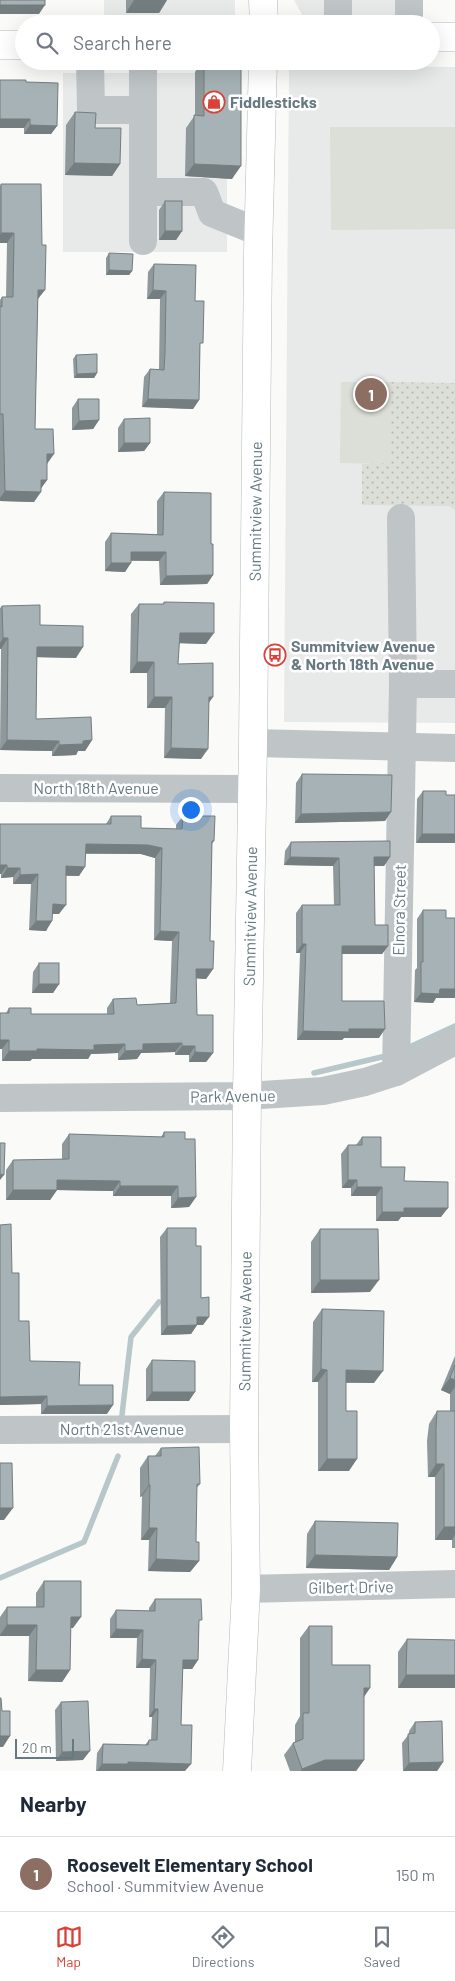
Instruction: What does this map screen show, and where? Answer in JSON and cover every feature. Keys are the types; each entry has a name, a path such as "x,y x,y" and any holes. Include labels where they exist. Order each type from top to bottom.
{"main road":[{"path":"263,0 264,15"},
{"path":"440,37 455,37"},
{"path":"0,45 15,45"},
{"name":"Summitview Avenue","path":"237,1771 246,1589 244,1429 247,1096 263,70"}],"street":[{"path":"338,0 338,15"},
{"path":"409,0 409,15"},
{"path":"90,70 91,110 143,110"},
{"path":"143,70 143,241"},
{"path":"143,192 204,192 212,213 259,232"},
{"name":"Elnora Street","path":"396,1059 403,684 401,518"},
{"path":"403,684 455,684"},
{"path":"253,742 401,748 455,748"},
{"name":"North 18th Avenue","path":"0,788 253,789"},
{"name":"Park Avenue","path":"0,1098 247,1096 323,1091 364,1082 396,1059 455,1041"},
{"name":"North 21st Avenue","path":"0,1430 244,1429"},
{"name":"Gilbert Drive","path":"246,1589 455,1584"}],"shaded area":[{"path":"104,0 235,0 235,15 104,15"},
{"path":"294,0 422,0 422,15 302,15"},
{"path":"440,67 455,67 455,723 284,722 289,70 440,70"},
{"path":"63,73 227,73 227,252 63,252"},
{"path":"330,127 455,127 455,229 331,230"},
{"path":"341,382 389,382 389,464 340,463"},
{"path":"389,382 455,383 455,510 449,506 362,505 362,464 389,463"}],"building":[{"path":"0,0 45,0 45,5 0,5"},
{"path":"204,70 241,70 241,166 194,164 194,115 204,116"},
{"path":"0,80 58,83 57,126 30,125 30,119 0,119"},
{"path":"75,112 96,113 95,128 121,128 120,164 74,163"},
{"path":"1,184 41,184 42,245 46,245 45,290 38,290 35,429 53,429 54,454 47,454 47,480 41,480 41,492 5,491 3,414 0,414 0,306 2,307 2,297 13,297 14,233 1,233"},
{"path":"165,201 182,201 182,231 165,231"},
{"path":"109,253 133,254 132,271 109,270"},
{"path":"154,264 196,265 195,301 204,301 203,343 200,343 199,400 148,399 150,369 164,370 165,352 166,291 153,290"},
{"path":"97,354 97,373 77,374 76,355"},
{"path":"78,399 99,399 99,420 79,421"},
{"path":"150,418 150,443 124,443 124,419"},
{"path":"164,492 211,493 213,575 166,576 166,552 131,552 131,563 111,563 111,533 163,535"},
{"path":"164,602 214,603 214,633 180,633 178,664 213,663 213,697 209,697 208,749 171,748 172,697 154,697 154,662 137,662 139,604 164,604"},
{"path":"40,605 40,625 83,626 83,647 37,647 36,719 91,717 92,740 83,741 83,744 59,745 59,741 7,740 8,638 3,638 2,606"},
{"path":"302,774 392,775 391,812 301,814"},
{"path":"423,791 446,791 446,795 455,795 455,834 422,834"},
{"path":"111,816 141,816 141,828 182,829 183,816 215,816 214,841 212,841 210,941 214,941 213,969 196,969 197,1015 213,1015 213,1053 195,1052 195,1046 182,1046 182,1043 143,1044 143,1050 125,1051 125,1044 94,1045 94,1050 37,1049 37,1051 9,1051 9,1040 0,1040 0,1013 9,1013 9,1008 31,1008 31,1014 114,1014 113,999 136,998 137,1005 176,1003 179,932 160,931 162,848 148,845 86,844 85,867 66,866 66,905 53,904 52,921 36,921 38,874 20,875 20,868 7,868 7,865 0,865 0,824 111,824"},
{"path":"390,841 390,857 374,857 375,925 388,925 388,946 342,946 342,1001 384,1001 385,1029 349,1029 349,1032 303,1031 306,944 302,944 302,905 340,905 339,858 290,857 291,842"},
{"path":"423,910 446,910 446,918 455,918 455,989 440,989 439,994 421,993"},
{"path":"39,963 59,963 59,984 39,984"},
{"path":"164,1132 185,1132 185,1139 195,1139 196,1197 178,1198 178,1186 120,1186 120,1181 57,1180 57,1190 13,1190 13,1160 69,1159 69,1134 164,1137"},
{"path":"362,1137 381,1137 381,1167 405,1167 404,1181 448,1182 448,1208 404,1208 404,1212 382,1212 382,1187 357,1187 357,1180 348,1180 348,1145 362,1145"},
{"path":"0,1143 5,1143 4,1175 0,1174"},
{"path":"11,1224 12,1273 19,1273 19,1321 29,1321 30,1361 80,1362 79,1385 113,1385 113,1405 47,1406 47,1396 0,1397 0,1225"},
{"path":"167,1228 196,1228 196,1246 201,1246 201,1298 209,1297 209,1317 197,1317 197,1325 167,1326"},
{"path":"320,1229 378,1229 379,1280 320,1280"},
{"path":"322,1309 384,1311 383,1371 346,1370 346,1411 357,1411 357,1459 327,1459 327,1370 321,1369"},
{"path":"152,1360 195,1361 195,1392 152,1392"},
{"path":"455,1365 455,1380 450,1378"},
{"path":"437,1411 455,1411 455,1527 444,1527 444,1464 436,1464"},
{"path":"199,1447 200,1484 197,1484 196,1542 199,1542 199,1561 156,1559 157,1528 149,1528 150,1485 148,1456 161,1456 161,1448"},
{"path":"0,1463 12,1463 13,1508 0,1508"},
{"path":"315,1521 398,1523 397,1557 315,1555"},
{"path":"44,1581 81,1581 81,1617 71,1617 70,1670 36,1670 37,1625 7,1625 7,1607 44,1607"},
{"path":"155,1599 201,1599 202,1620 199,1620 198,1660 183,1660 181,1725 192,1725 191,1764 128,1762 128,1764 102,1764 103,1744 148,1745 149,1740 157,1740 158,1709 154,1709 156,1660 142,1659 143,1630 116,1629 116,1610 155,1611"},
{"path":"309,1626 332,1626 332,1665 370,1665 370,1688 364,1688 364,1760 325,1760 302,1769 293,1743 303,1739 303,1713 309,1713"},
{"path":"407,1639 455,1640 455,1675 406,1675"},
{"path":"0,1698 2,1711 10,1711 10,1736 0,1736"},
{"path":"88,1701 90,1751 62,1752 61,1702"},
{"path":"442,1721 443,1762 409,1763 408,1734 415,1733 415,1722"}],"waterway":[{"path":"403,1050 455,1026"},
{"path":"314,1073 390,1055"},
{"path":"122,1415 131,1337 159,1302"},
{"path":"0,1578 84,1542 118,1456"}],"place":[{"name":"Fiddlesticks","path":"214,102"},
{"name":"Roosevelt Elementary School","path":"371,394"},
{"name":"Summitview Avenue & North 18th Avenue","path":"275,655"}]}
